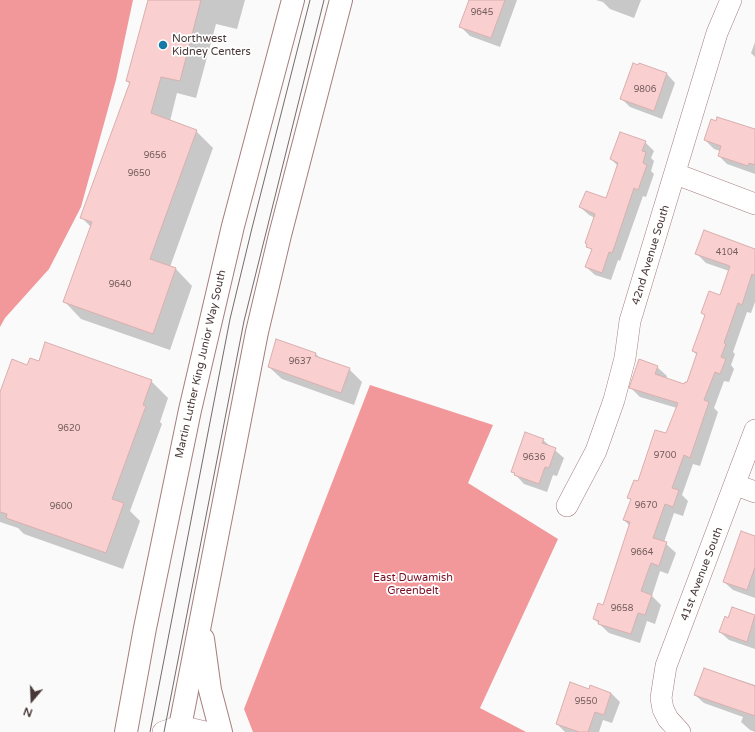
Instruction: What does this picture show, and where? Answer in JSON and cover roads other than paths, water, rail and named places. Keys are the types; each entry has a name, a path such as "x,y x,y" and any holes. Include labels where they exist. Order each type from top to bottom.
{"main road":[{"name":"Martin Luther King Junior Way South","path":"126,732 170,503 201,362 233,226 293,0"},
{"path":"174,730 200,624 257,332 280,235 341,0"},
{"path":"200,624 210,690 221,732"}],"street":[{"name":"42nd Avenue South","path":"567,506 596,451 614,400 625,358 630,321 676,174 717,33 731,0"},
{"path":"676,174 755,204"},
{"name":"41st Avenue South","path":"674,725 663,708 661,698 666,666 736,485 755,430"},
{"path":"736,485 755,492"},
{"path":"174,730 205,732"}],"tram line":[{"path":"150,732 230,319 310,0"},
{"path":"164,732 244,321 324,0"}],"place":[{"name":"Northwest Kidney Centers","path":"163,45"}],"park label":[{"name":"East Duwamish Greenbelt","path":"413,584"}]}
